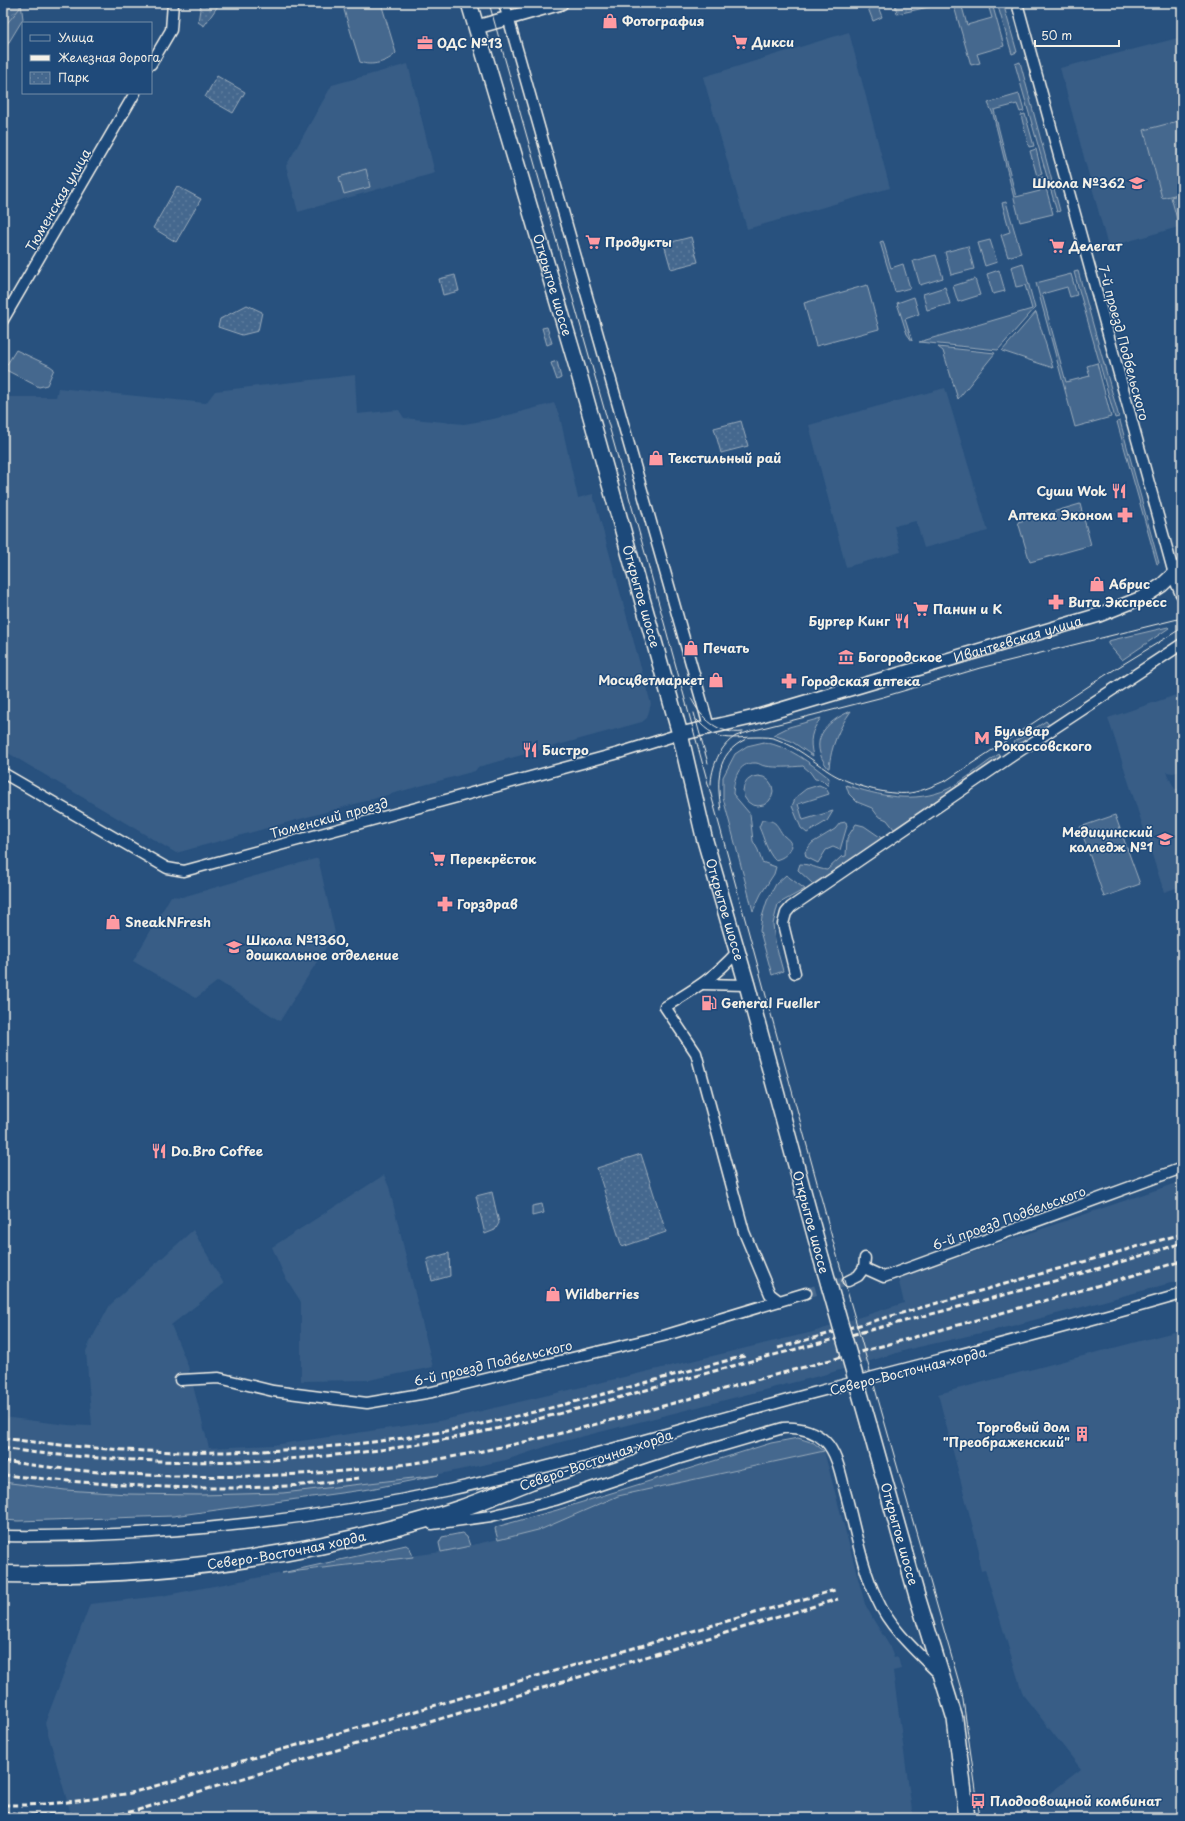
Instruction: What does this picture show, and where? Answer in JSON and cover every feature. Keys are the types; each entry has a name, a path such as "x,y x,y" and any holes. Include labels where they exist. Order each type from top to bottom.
{"main road":[{"name":"Открытое шоссе","path":"470,3 577,367 680,734 704,837 747,985 821,1257 915,1588 955,1718 967,1818"},
{"name":"Северо-Восточная хорда","path":"3,1574 131,1572 197,1566 293,1552 335,1544 460,1509 531,1481 661,1437 1004,1346 1182,1295"}],"street":[{"path":"152,62 171,30 173,3"},
{"path":"504,3 709,727"},
{"path":"477,26 561,3"},
{"name":"7-й проезд Подбельского","path":"1017,3 1178,570"},
{"name":"Тюменская улица","path":"3,320 134,94"},
{"path":"1178,570 1182,593"},
{"name":"Ивантеевская улица","path":"680,734 755,717 1099,615 1144,597 1162,585 1178,570"},
{"path":"795,973 783,924 786,913 791,907 1018,752 1182,644"},
{"name":"Тюменский проезд","path":"3,773 167,868 184,871 619,753 680,734"},
{"path":"737,952 703,984 665,1007 696,1053 744,1232 770,1294 779,1301"},
{"path":"703,984 747,985"},
{"name":"6-й проезд Подбельского","path":"848,1281 858,1276 865,1263 884,1277 1182,1168"},
{"name":"6-й проезд Подбельского","path":"180,1380 219,1378 273,1391 367,1403 432,1392 663,1336 806,1293"},
{"name":"Северо-Восточная хорда","path":"3,1536 120,1535 277,1521 359,1508 450,1490 567,1461 814,1393 1025,1339 1182,1295"},
{"path":"392,1529 491,1516 555,1500 677,1460 783,1428 801,1428 816,1434 826,1442 832,1450 870,1583 884,1614 914,1649 944,1679"}],"shaded area":[{"path":"849,32 890,188 747,229 703,77"},
{"name":"Школа №362","path":"1182,37 1182,226 1108,247 1060,68"},
{"path":"408,64 435,173 298,212 286,166 332,85"},
{"path":"355,375 357,414 399,410 404,418 464,424 493,419 554,403 560,417 578,498 593,494 651,704 647,718 642,722 478,767 475,771 176,853 3,750 3,397 56,397 58,388 206,403 215,391"},
{"path":"945,388 988,531 924,548 916,521 894,526 901,552 846,567 809,425"},
{"path":"1182,693 1182,771 1173,773 1166,772 1175,789 1182,788 1182,886 1164,892 1108,718"},
{"name":"Школа №1360, дошкольное отделение","path":"318,858 335,933 280,1021 218,981 196,998 133,961 171,896 182,897"},
{"path":"384,1175 389,1187 433,1367 369,1380 301,1381 301,1302 284,1275 272,1247"},
{"path":"1182,1181 1182,1280 1012,1326 910,1349 823,1375 557,1443 506,1460 370,1489 288,1501 3,1492 3,1417 68,1425 92,1426 86,1351 91,1340 110,1305 193,1230 224,1284 171,1325 188,1366 209,1448 273,1445 439,1421 813,1332 904,1303 898,1278"},
{"path":"1182,1330 1182,1818 1011,1818 1041,1800 1081,1769 1023,1695 985,1570 981,1571 979,1551 938,1394"},
{"path":"824,1451 865,1604 889,1645 894,1658 898,1657 901,1669 893,1671 913,1818 72,1818 45,1723 90,1604 161,1596 282,1573 441,1552 542,1529 618,1496"}],"green space":[{"path":"3,3 21,3 23,19 3,52"},
{"path":"3,3 20,3 20,8 3,28"},
{"path":"201,3 220,3 204,26 198,22"},
{"path":"348,3 381,3 396,53 393,56 389,59 374,64 360,62 344,10"},
{"path":"895,3 932,3 933,6 897,14"},
{"path":"953,3 961,3 967,25 992,18 989,8 993,7 1004,46 977,54 980,63 971,65"},
{"path":"997,3 1003,3 1017,52 1012,54"},
{"path":"877,4 882,17 873,21 868,8"},
{"path":"1020,62 1060,211 1057,212 1015,64"},
{"path":"217,76 245,92 233,113 205,97"},
{"path":"1019,94 1024,111 1020,112 1017,104 994,110 1016,197 1040,191 1037,179 1043,177 1053,214 1020,222 993,114 988,103"},
{"path":"1025,114 1034,146 1029,147 1021,115"},
{"path":"1182,120 1182,193 1162,198 1144,130"},
{"path":"1036,149 1042,174 1037,176 1030,151"},
{"path":"366,169 370,187 344,194 339,177"},
{"path":"177,186 201,199 176,242 153,228"},
{"path":"1182,194 1182,217 1177,219 1171,197"},
{"path":"1006,202 1021,253 1008,257 1001,235 1010,232 1002,203"},
{"path":"691,237 698,262 671,269 664,244"},
{"path":"990,240 997,262 985,266 978,243"},
{"path":"883,241 891,268 903,264 910,288 895,292 880,242"},
{"path":"968,246 974,269 951,275 945,252"},
{"path":"936,255 943,278 920,285 913,261"},
{"path":"1023,263 1035,308 998,350 919,342 1032,309 1025,285 1016,287 1011,267"},
{"path":"999,270 1005,291 993,294 987,274"},
{"path":"1078,271 1119,417 1115,418 1074,272"},
{"path":"1071,274 1077,295 1070,297 1067,287 1042,294 1066,382 1090,376 1087,366 1097,363 1111,417 1075,427 1036,283"},
{"path":"455,275 459,291 443,295 439,279"},
{"path":"975,279 980,295 958,302 953,286"},
{"path":"867,285 879,329 816,346 804,303"},
{"path":"945,287 950,304 927,310 923,294"},
{"path":"914,297 919,314 905,319 912,341 907,334 897,303"},
{"path":"247,305 262,312 258,331 242,335 218,327 220,319"},
{"path":"1036,312 1053,368 1002,351"},
{"path":"547,327 552,343 547,345 542,328"},
{"path":"938,347 995,353 958,399 943,351"},
{"path":"16,350 54,369 47,385 39,387 6,370 6,366"},
{"path":"557,361 561,378 557,380 551,363"},
{"path":"741,421 748,446 721,453 714,428"},
{"path":"1120,421 1159,563 1157,564 1117,422"},
{"path":"1080,504 1091,545 1030,562 1018,522"},
{"path":"1169,628 1122,660 1108,644 1108,641"},
{"path":"851,711 836,738 828,768 819,749 819,741 822,734 833,721"},
{"path":"821,718 815,727 811,740 813,756 791,741 773,735 789,727"},
{"path":"1046,721 1049,725 1017,746 1014,742"},
{"path":"764,742 791,752 829,778 828,786 822,780 815,779 803,766 774,767 764,766 758,763 750,763 745,765 738,773 734,783 733,794 750,814 753,841 762,862 776,867 774,874 761,894 753,911 723,798 723,777 735,754 747,746"},
{"path":"999,754 1000,757 894,829 887,820 878,816 872,808 857,802 849,794 846,785 897,797 935,794 954,786"},
{"path":"758,776 764,777 772,785 772,797 764,805 758,806 752,805 744,797 743,791 744,785 752,777"},
{"path":"819,785 826,788 829,794 798,804 803,820 833,811 827,821 807,833 801,828 792,806 796,797 806,789"},
{"path":"1115,815 1140,884 1104,897 1080,827"},
{"path":"762,820 774,822 792,846 781,858 775,860 768,849 759,827"},
{"path":"846,822 847,826 840,850 833,847 826,850 818,863 806,857 805,852 812,843 835,829 840,823"},
{"path":"856,824 864,826 883,839 813,884 798,870 800,864 827,870 841,857 846,856 847,838"},
{"path":"786,875 805,889 778,904 773,924 775,942 783,971 772,975 760,931 762,917 767,901 776,884"},
{"path":"641,1154 666,1232 622,1247 597,1168"},
{"path":"492,1192 499,1223 495,1230 485,1234 476,1196"},
{"path":"542,1204 544,1213 532,1216 532,1206"},
{"path":"449,1253 450,1276 432,1281 427,1259"},
{"path":"798,1438 814,1443 824,1451 618,1496 542,1529 498,1540 495,1529 496,1527 557,1510 771,1443"},
{"path":"439,1475 370,1489 173,1516 18,1521 3,1520 3,1482 65,1490 128,1494 201,1495 283,1493"},
{"path":"462,1533 467,1537 470,1546 441,1552 439,1543 442,1537"},
{"path":"406,1545 410,1548 413,1557 282,1573"}],"tunnel":[{"path":"806,1293 848,1281"}],"tram line":[{"path":"489,3 645,553 836,1252 962,1693 980,1818"},
{"path":"711,785 711,778 715,764 721,751 730,740 738,735 883,697 980,668 1182,618"},
{"path":"697,720 712,733 726,738 765,737 776,739 797,749 836,776 856,784 890,793 910,793 947,780 1104,676 1182,628"},
{"path":"691,698 700,713 712,724 726,731 743,732"},
{"path":"694,713 708,763"},
{"path":"721,810 719,779 723,760 728,752 746,739"}],"railway":[{"path":"778,1348 1182,1234"},
{"path":"3,1448 45,1454 128,1460 210,1462 292,1459 373,1451 414,1445 500,1428 586,1407 755,1360 1023,1290 1182,1243"},
{"path":"3,1461 98,1472 145,1475 241,1476 336,1472 431,1460 525,1442 617,1419 969,1322 1182,1261"},
{"path":"3,1438 51,1444 147,1451 243,1452 340,1446 388,1440 478,1425 567,1404 745,1356"},
{"path":"3,1475 109,1484 181,1488 252,1488 314,1484 359,1478"},
{"path":"3,1805 36,1805 131,1793 835,1590"},
{"path":"3,1812 29,1815 71,1814 108,1817 138,1810 838,1599"},
{"path":"727,1818 744,1813"}],"place":[{"name":"Фотография","path":"610,21"},
{"name":"Дикси","path":"740,42"},
{"name":"ОДС №13","path":"425,43"},
{"name":"Школа №362","path":"1137,183"},
{"name":"Продукты","path":"593,242"},
{"name":"Делегат","path":"1057,246"},
{"name":"Текстильный рай","path":"656,458"},
{"name":"Суши Wok","path":"1119,491"},
{"name":"Аптека Эконом","path":"1125,515"},
{"name":"Абрис","path":"1097,584"},
{"name":"Вита Экспресс","path":"1056,602"},
{"name":"Панин и К","path":"921,609"},
{"name":"Бургер Кинг","path":"902,621"},
{"name":"Печать","path":"691,648"},
{"name":"Богородское","path":"846,657"},
{"name":"Мосцветмаркет","path":"716,680"},
{"name":"Городская аптека","path":"789,681"},
{"name":"Бульвар Рокоссовского","path":"982,738"},
{"name":"Бистро","path":"530,750"},
{"name":"Медицинский колледж №1","path":"1165,839"},
{"name":"Перекрёсток","path":"438,859"},
{"name":"Горздрав","path":"445,904"},
{"name":"SneakNFresh","path":"113,922"},
{"name":"Школа №1360, дошкольное отделение","path":"234,947"},
{"name":"General Fueller","path":"709,1003"},
{"name":"Do.Bro Coffee","path":"159,1151"},
{"name":"Wildberries","path":"553,1294"},
{"name":"Торговый дом \"Преображенский\"","path":"1082,1434"},
{"name":"Плодоовощной комбинат","path":"978,1801"}]}
